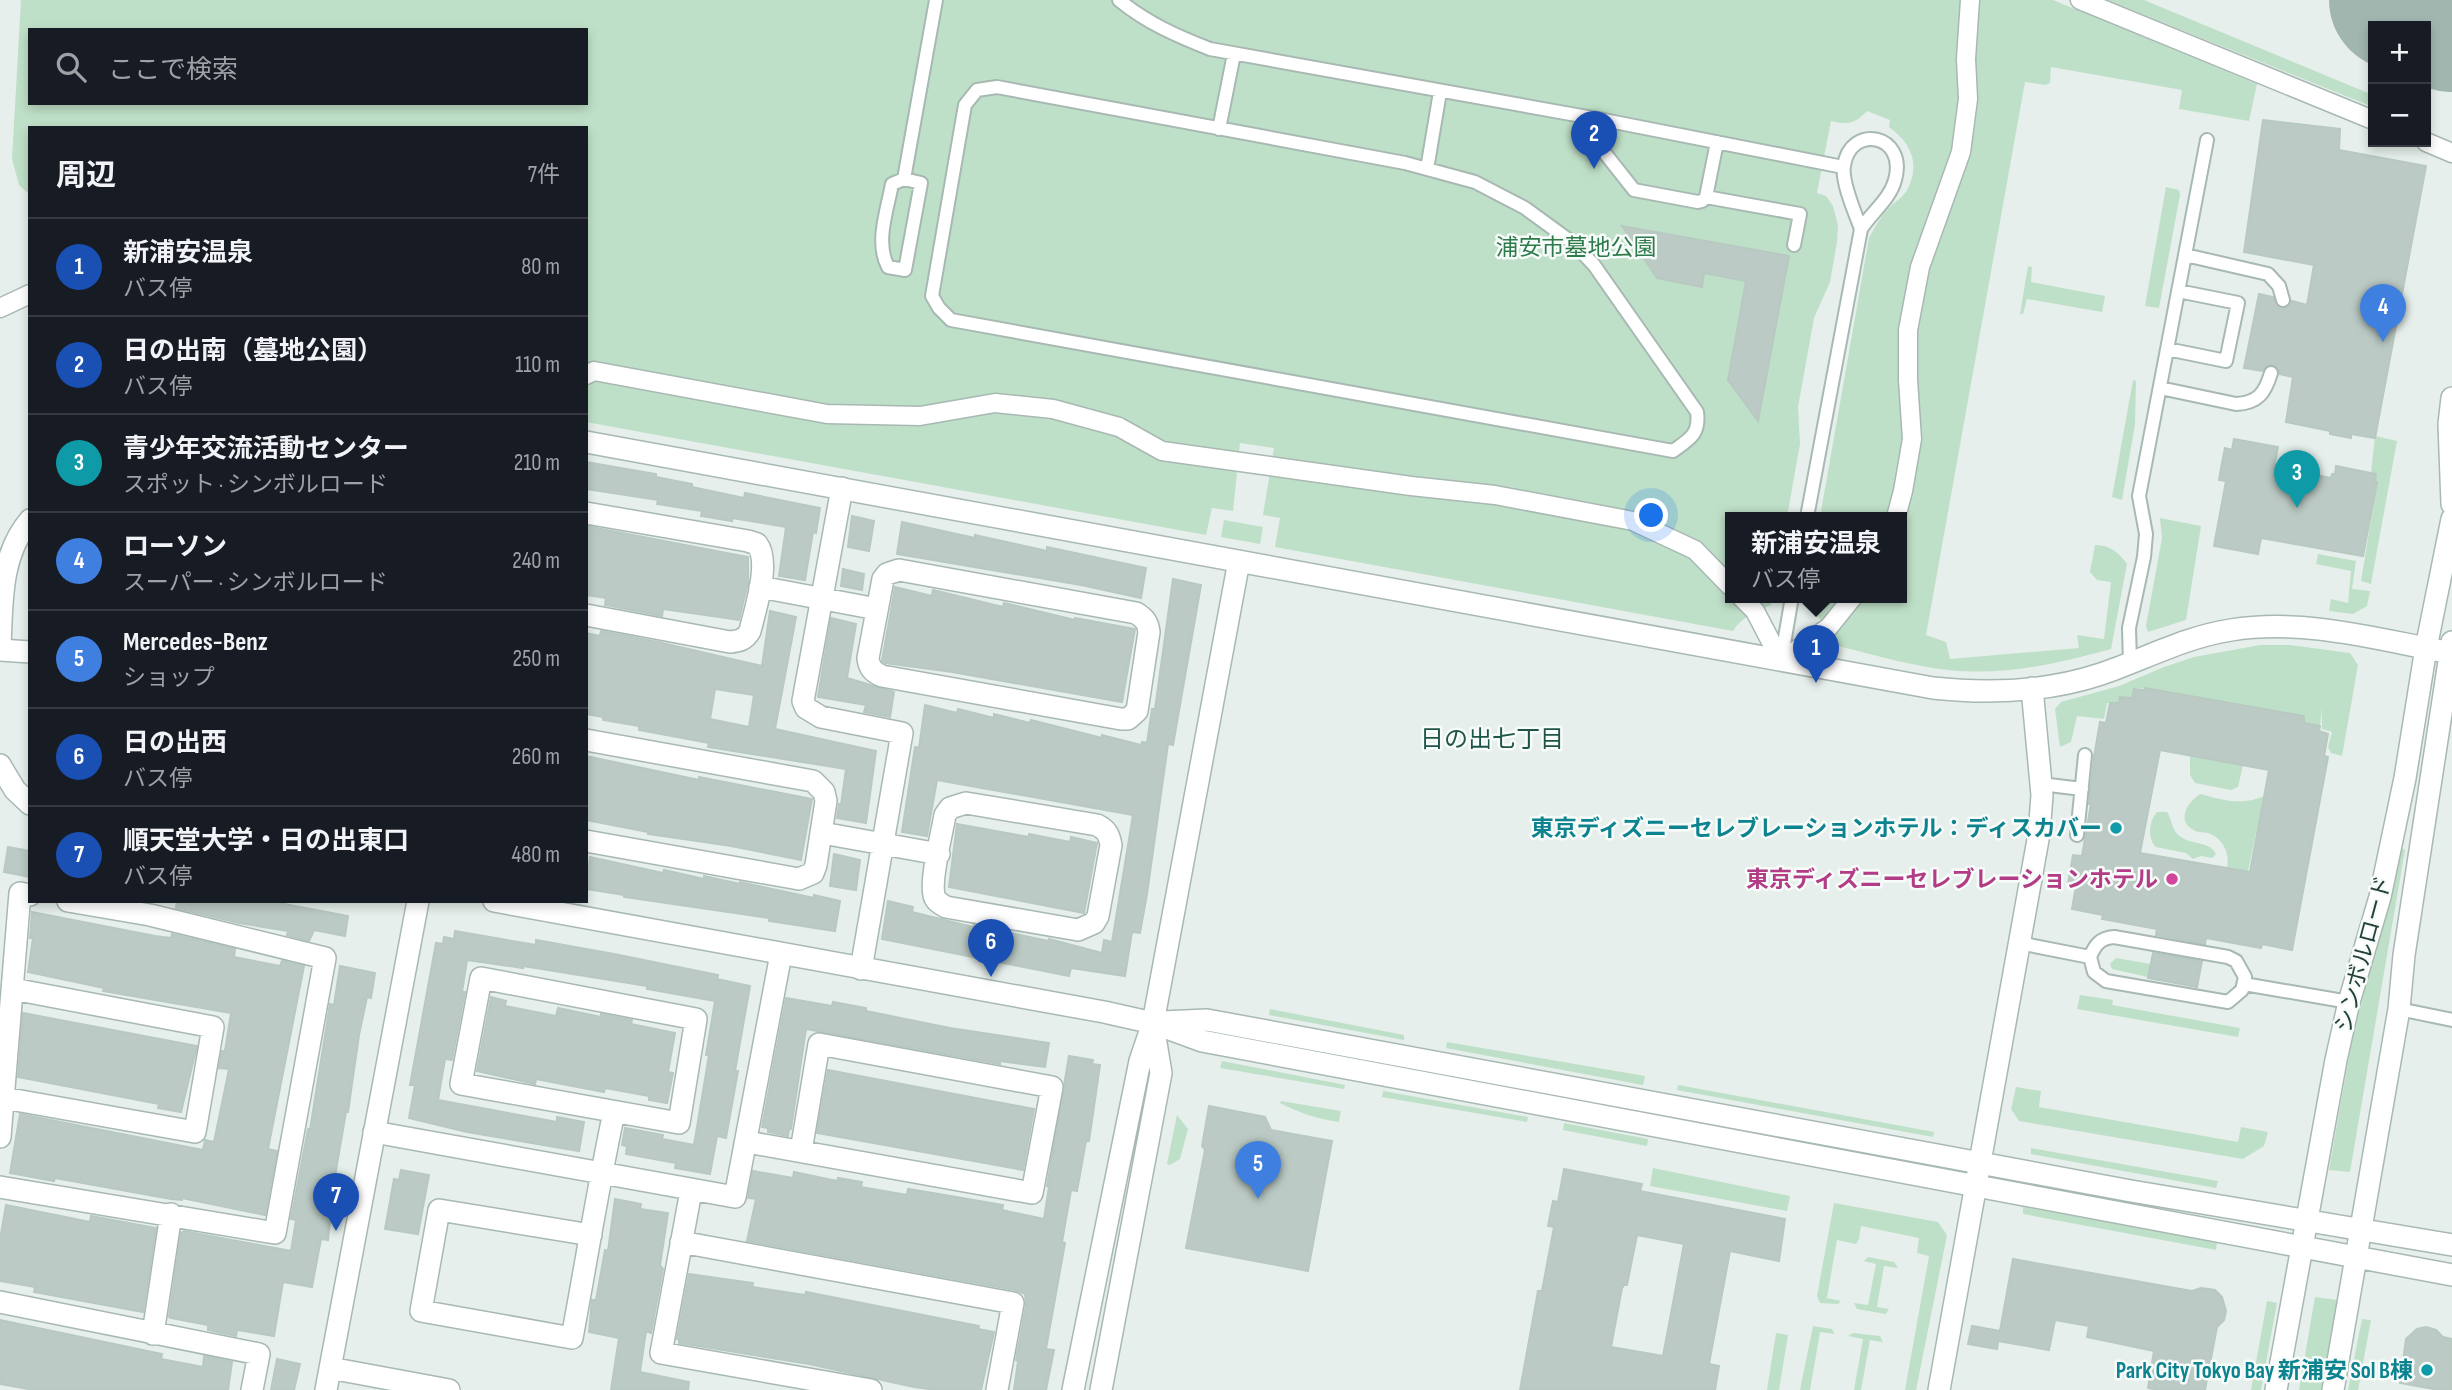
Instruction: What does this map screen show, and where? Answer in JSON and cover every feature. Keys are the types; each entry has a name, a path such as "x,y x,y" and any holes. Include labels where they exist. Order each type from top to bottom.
{"street":[{"path":"1897,512 1912,439 1908,330 1920,267 1961,152 1968,99 1966,59 1970,0"},
{"path":"2080,0 2368,118"},
{"path":"2431,144 2452,153"},
{"path":"0,308 28,294"},
{"path":"588,374 594,372 827,414 920,416 995,403 1053,409 1119,427 1162,450 1411,486 1495,495 1633,521 1695,550 1725,581"},
{"path":"2452,398 2449,424 2452,504"},
{"path":"588,442 1933,688 1994,692 2069,682 2207,634 2264,626 2325,629 2426,648 2451,649"},
{"path":"842,488 803,693 806,708 821,717 902,733 861,969"},
{"path":"588,513 748,541 757,544 763,555 760,587 750,631 740,641 730,642 588,615"},
{"name":"シンボルロード","path":"2276,1390 2336,1060 2349,1002 2380,897 2405,778 2426,648 2452,519"},
{"path":"28,523 13,544 8,562 0,648 28,652"},
{"path":"1073,1390 1140,1060 1153,1023 1239,561"},
{"path":"899,570 1136,613 1144,618 1149,632 1137,711 1128,719 1121,719 882,677 874,673 868,658 877,609 883,579 887,574 899,570"},
{"path":"760,587 877,609"},
{"path":"1747,603 1755,611 1781,661"},
{"path":"1781,661 1829,627 1848,603"},
{"name":"シンボルロード","path":"2333,1390 2399,1009 2404,955 2451,649"},
{"path":"1939,1390 2039,834 2041,785 2032,688"},
{"path":"588,740 813,781 824,792 826,801 813,873 799,879 588,841"},
{"path":"0,765 16,790 28,802"},
{"path":"966,803 1097,825 1105,829 1110,836 1111,845 1098,916 1094,923 1078,930 939,903 934,897 939,854 945,815 950,808 966,803"},
{"path":"822,833 939,854"},
{"path":"0,1137 20,893 28,895"},
{"path":"0,1187 275,1233 325,958 152,908 92,903"},
{"path":"326,1390 418,903"},
{"path":"505,903 1153,1023 1202,1041 2452,1275"},
{"path":"374,1132 735,1197 781,954"},
{"path":"481,978 696,1019 679,1123 614,1112 461,1084 481,978"},
{"path":"4,1098 195,1132 213,1027 13,989"},
{"path":"1153,1023 1207,1020 1980,1163 2452,1245"},
{"path":"1101,1390 1161,1073 1153,1023"},
{"path":"747,1142 801,1152 1032,1193 1052,1087 819,1044 801,1152"},
{"path":"591,1235 439,1210 421,1311 572,1338 614,1112"},
{"path":"691,1191 661,1353 870,1390"},
{"path":"153,1334 171,1214"},
{"path":"681,1242 1013,1303 997,1390"},
{"path":"0,1302 259,1354 252,1390"},
{"path":"330,1368 449,1390"}],"lane":[{"path":"904,179 936,0"},
{"path":"1119,0 1167,32 1210,49 1604,120 1843,167"},
{"path":"1219,129 1234,54"},
{"path":"997,87 1219,129 1405,163 1475,182 1525,208 1573,243 1594,265 1697,412 1699,424 1692,439 1673,451 951,320 939,308 932,296 949,196 965,105 977,90 997,87"},
{"path":"1427,169 1440,92"},
{"path":"1604,120 1601,139 1604,152 1634,190 1698,202 1706,197 1800,214 1794,245"},
{"path":"1808,512 1861,229 1843,167 1859,142 1869,138 1880,139 1891,147 1898,160 1896,178 1890,194 1861,229"},
{"path":"2130,663 2129,628 2146,534 2139,496 2207,140"},
{"path":"1706,197 1717,142"},
{"path":"904,179 921,183 905,270 888,267 882,256 881,242 892,184 904,179"},
{"path":"2185,255 2268,274 2279,286 2283,300"},
{"path":"2167,349 2226,361 2238,303 2178,291"},
{"path":"2160,388 2246,404 2253,402 2263,393 2271,373"},
{"path":"1781,661 1791,603"},
{"path":"2077,835 2085,755"},
{"path":"2041,785 2082,789"},
{"path":"2114,937 2203,952 2236,961 2245,978 2244,984 2242,990 2228,1002 2106,981 2094,972 2090,957 2098,943 2114,937"},
{"path":"2019,943 2090,957"},
{"path":"2244,984 2349,1002"},
{"path":"2399,1009 2452,1020"}],"green space":[{"name":"浦安市墓地公園","path":"21,0 2053,0 2257,84 2249,121 2179,109 2182,90 2051,67 2050,83 2045,85 2025,82 1926,635 1946,642 1950,659 2079,648 2077,635 2104,639 2111,582 2097,580 2090,572 2095,545 2113,550 2127,564 2111,649 2051,664 1990,671 1934,668 1838,646 1824,623 1804,606 1804,603 1907,603 1907,512 1821,512 1869,238 1884,213 1906,192 1913,171 1912,155 1903,140 1889,127 1890,120 1867,111 1859,119 1850,122 1831,121 1817,193 1826,196 1833,206 1838,225 1837,242 1830,282 1814,318 1798,407 1800,444 1788,512 1725,512 1725,603 1771,603 1745,618 1733,631 1275,547 1280,518 1263,515 1274,448 1240,443 1233,511 1212,508 1206,535 588,422 588,126 28,126 28,193 19,185 12,159"},
{"path":"2107,0 2144,0 2368,93 2368,105"},
{"path":"2166,187 2179,190 2180,195 2159,308 2145,306"},
{"path":"2028,266 2032,267 2031,282 2105,296 2102,312 2027,299 2023,314 2020,314"},
{"path":"2133,380 2136,381 2135,424 2122,500 2112,497"},
{"path":"2375,436 2397,441 2371,584 2361,581 2377,483 2376,474 2371,473"},
{"path":"2160,518 2201,526 2186,620 2148,632 2146,626 2162,538"},
{"path":"1224,520 1263,527 1260,544 1221,537"},
{"path":"2318,554 2356,561 2352,589 2370,591 2367,606 2353,614 2329,611 2331,599 2348,603 2351,571 2316,564"},
{"path":"2260,645 2290,645 2350,653 2358,665 2342,756 2331,753 2328,747 2332,732 2322,729 2322,708 2320,726 2304,723 2303,716 2145,688 2134,689 2132,698 2121,697 2119,703 2107,703 2104,719 2077,716 2071,742 2060,747 2055,709 2061,702 2119,686 2194,657"},
{"path":"2190,756 2243,765 2238,787 2231,790 2195,783 2190,775"},
{"path":"2200,794 2240,801 2264,796 2248,871 2227,868 2226,852 2218,838 2187,825 2186,810"},
{"path":"2157,812 2167,812 2175,832 2181,837 2210,847 2216,854 2212,858 2201,856 2193,859 2186,853 2156,847 2150,830"},
{"path":"2401,848 2405,850 2350,1172 2329,1170 2352,1040"},
{"path":"2116,958 2151,964 2148,977 2112,969 2110,964"},
{"path":"2080,995 2113,1000 2112,1005 2240,1028 2238,1037 2077,1009"},
{"path":"1270,1009 1404,1035 1404,1040 1269,1015"},
{"path":"1447,1042 1645,1076 1643,1085 1446,1048"},
{"path":"1222,1061 1345,1085 1344,1089 1220,1068"},
{"path":"1678,1085 1934,1132 1933,1137 1677,1090"},
{"path":"2016,1087 2041,1091 2039,1107 2238,1142 2241,1127 2268,1132 2264,1146 2243,1159 2019,1121 2011,1109"},
{"path":"1383,1091 1528,1117 1527,1122 1382,1097"},
{"path":"1281,1101 1341,1111 1339,1122 1301,1113 1280,1103"},
{"path":"1177,1115 1188,1129 1180,1159 1170,1165 1167,1164"},
{"path":"1564,1123 1648,1139 1647,1146 1563,1130"},
{"path":"2031,1148 2218,1181 2216,1188 2031,1154"},
{"path":"1653,1168 1790,1196 1787,1211 1650,1186"},
{"path":"1834,1203 1938,1222 1947,1235 1916,1390 1905,1390 1929,1256 1917,1253 1919,1238 1861,1226 1856,1244 1837,1240 1827,1298 1841,1301 1838,1304 1820,1303 1817,1296"},
{"path":"2023,1207 2217,1242 2216,1250 2023,1214"},
{"path":"1868,1257 1894,1262 1898,1268 1884,1266 1877,1307 1889,1309 1886,1314 1857,1309 1854,1303 1868,1305 1876,1264 1864,1261"},
{"path":"2315,1297 2337,1300 2321,1390 2299,1390"},
{"path":"2267,1301 2277,1303 2261,1390 2251,1390"},
{"path":"2362,1319 2371,1320 2358,1390 2348,1390"},
{"path":"1813,1326 1832,1329 1835,1334 1820,1332 1810,1390 1800,1390"},
{"path":"1776,1333 1788,1335 1779,1390 1767,1390"},
{"path":"1853,1333 1880,1336 1883,1342 1870,1340 1861,1390 1854,1390 1863,1339 1848,1336"}],"building":[{"path":"2263,120 2340,129 2339,150 2426,166 2375,438 2351,434 2351,438 2286,422 2293,377 2279,374 2278,368 2273,365 2266,366 2262,371 2244,368 2259,294 2273,297 2276,306 2282,309 2289,307 2292,301 2307,305 2314,265 2244,252"},
{"path":"1622,226 1789,256 1758,421 1728,380 1746,281 1704,273 1702,287 1657,278"},
{"path":"2234,439 2278,447 2274,467 2331,478 2332,474 2335,474 2336,466 2376,474 2377,482 2363,556 2261,538 2258,554 2214,546 2226,481 2219,480 2222,463 2225,448 2232,450"},
{"path":"588,462 656,474 656,477 692,484 692,487 744,498 745,493 820,508 805,580 779,576 786,527 701,516 702,511 657,504 658,500 588,489"},
{"path":"852,516 874,521 869,551 848,547"},
{"path":"902,522 1047,551 1047,547 1146,568 1141,598 1081,585 897,554"},
{"path":"588,526 748,557 748,583 739,620 663,609 662,616 605,605 606,598 588,595"},
{"path":"843,569 864,574 862,590 841,586"},
{"path":"1173,579 1201,585 1173,745 1168,744 1140,933 1132,932 1125,976 1071,968 1069,976 882,939 888,901 913,907 912,912 973,927 974,925 1048,941 1049,939 1102,953 1104,940 1112,942 1133,815 937,780 927,836 902,832 915,747 919,748 925,705 957,713 958,709 994,718 994,714 1030,723 1031,720 1102,738 1102,735 1141,745 1142,742 1147,743 1152,709 1155,709"},
{"path":"895,587 932,596 933,590 1003,607 1004,603 1075,620 1135,629 1122,702 885,663 882,661"},
{"path":"770,611 796,617 775,729 876,751 866,823 837,818 846,769 708,747 709,743 639,730 639,726 603,720 603,717 588,714 588,633 600,636 601,631 762,666","holes":["715,689 754,695 749,727 710,719"]},
{"path":"831,618 856,624 847,678 894,692 890,717 864,712 866,705 818,697"},
{"name":"東京ディズニーセレブレーションホテル：ディスカバー","path":"2145,688 2304,716 2304,723 2320,726 2319,731 2328,734 2324,756 2328,757 2292,950 2262,944 2261,948 2206,938 2205,944 2156,935 2157,929 2102,919 2103,915 2072,909 2076,886 2068,884 2073,855 2082,856 2100,722 2106,723 2110,703 2119,703 2120,697 2132,698 2134,689","holes":["2160,750 2269,770 2250,872 2140,853"]},
{"path":"588,756 699,780 699,777 812,799 801,860 588,820"},
{"path":"957,824 1029,837 1029,834 1070,842 1071,837 1097,843 1084,913 949,887"},
{"path":"8,847 28,851 28,877 4,872"},
{"path":"834,854 860,860 856,890 830,886"},
{"path":"590,857 663,873 664,870 704,879 704,876 840,901 835,931 588,889"},
{"path":"177,903 280,903 348,916 345,936 314,930 309,941 287,935 288,931 176,908"},
{"path":"32,912 155,936 171,938 172,934 235,949 234,957 280,966 282,961 304,966 268,1149 277,1151 265,1215 182,1198 171,1199 55,1178 54,1181 10,1173 20,1114 203,1150 205,1140 214,1142 229,1069 219,1068 222,1051 225,1051 231,1013 103,991 104,988 28,972 33,938 30,938"},
{"path":"455,931 536,945 536,940 614,954 718,975 717,979 750,986 726,1138 717,1136 710,1174 675,1168 676,1163 626,1154 627,1146 622,1145 625,1128 663,1135 662,1139 694,1145 709,1055 706,1055 715,1001 647,989 647,986 467,960 462,992 465,992 452,1060 445,1059 438,1100 557,1122 557,1117 584,1122 579,1151 467,1132 409,1118 415,1085 410,1085 436,943 443,944 444,937 454,939"},
{"path":"2153,953 2202,961 2197,987 2148,978"},
{"path":"340,966 375,973 371,998 367,997 359,1035 335,1176 328,1240 321,1239 312,1287 283,1282 274,1336 237,1330 236,1336 208,1330 208,1325 171,1318 169,1317 181,1233 184,1231 291,1251 296,1220 291,1219 308,1129 310,1130 330,1004 334,1005"},
{"path":"491,997 506,1001 505,1006 556,1016 558,1008 601,1017 601,1014 632,1020 631,1024 675,1033 668,1072 673,1073 667,1103 649,1100 649,1096 605,1088 604,1092 536,1079 535,1084 477,1071"},
{"path":"786,998 832,1006 833,1002 950,1028 1049,1043 1045,1067 1000,1061 1000,1064 806,1029 791,1129 788,1136 768,1132 768,1128 762,1127"},
{"path":"23,1013 197,1046 181,1112 158,1108 159,1104 18,1077"},
{"path":"1069,1056 1093,1060 1092,1064 1100,1065 1089,1141 1086,1141 1077,1191 1071,1190 1062,1242 1065,1243 1046,1349 1054,1350 1046,1390 1014,1390 1016,1360 1026,1305 1025,1294 747,1241 756,1199 748,1198 753,1171 793,1178 794,1172 837,1181 838,1178 862,1182 861,1187 907,1195 908,1189 933,1193 1003,1205 1002,1210 1044,1219"},
{"path":"828,1070 1034,1109 1023,1170 817,1133"},
{"path":"1209,1106 1265,1117 1271,1130 1332,1141 1308,1271 1186,1248 1205,1150 1202,1146"},
{"path":"1564,1169 1642,1184 1640,1191 1785,1219 1779,1261 1730,1251 1709,1364 1719,1366 1715,1390 1520,1390 1538,1291 1542,1291 1554,1227 1548,1226 1553,1201 1558,1202","holes":["1637,1235 1684,1244 1663,1356 1611,1347 1622,1288 1627,1285"]},
{"path":"401,1170 429,1175 418,1234 385,1229 394,1179 399,1180"},
{"path":"615,1199 641,1204 640,1209 668,1213 660,1265 663,1269 651,1333 646,1331 640,1372 689,1382 688,1390 611,1390 619,1338 589,1332 592,1300 596,1300 605,1250 608,1251"},
{"path":"6,1205 90,1222 91,1216 156,1228 143,1312 34,1292 35,1287 0,1281 0,1240"},
{"path":"2013,1259 2192,1291 2201,1288 2215,1290 2222,1297 2226,1311 2224,1320 2217,1327 2205,1390 2148,1388 2154,1351 2087,1337 2089,1326 2055,1320 2049,1350 1998,1341 1997,1349 1968,1344 1972,1326 2000,1331"},
{"path":"689,1274 753,1283 752,1287 805,1295 806,1292 979,1326 978,1329 994,1332 981,1390 914,1387 809,1364 679,1343 677,1339"},
{"path":"0,1320 162,1354 161,1359 203,1367 204,1356 232,1362 228,1390 34,1390 0,1384"},
{"name":"Park City Tokyo Bay 新浦安 Sol B棟","path":"2426,1327 2452,1339 2452,1390 2400,1383 2406,1339 2417,1329"},
{"path":"277,1359 300,1364 294,1390 271,1390"}],"runway":[{"path":"2399,0 2452,22"}],"place":[{"name":"日の出南（墓地公園）","path":"1594,169"},
{"name":"ローソン","path":"2383,342"},
{"name":"青少年交流活動センター","path":"2297,508"},
{"name":"新浦安温泉","path":"1816,683"},
{"name":"東京ディズニーセレブレーションホテル：ディスカバー","path":"2116,828"},
{"name":"東京ディズニーセレブレーションホテル","path":"2172,879"},
{"name":"日の出西","path":"991,977"},
{"name":"Mercedes-Benz","path":"1258,1199"},
{"name":"順天堂大学・日の出東口","path":"336,1231"},
{"name":"Park City Tokyo Bay 新浦安 Sol B棟","path":"2427,1370"}],"district":[{"name":"日の出七丁目","path":"1492,739"}]}
